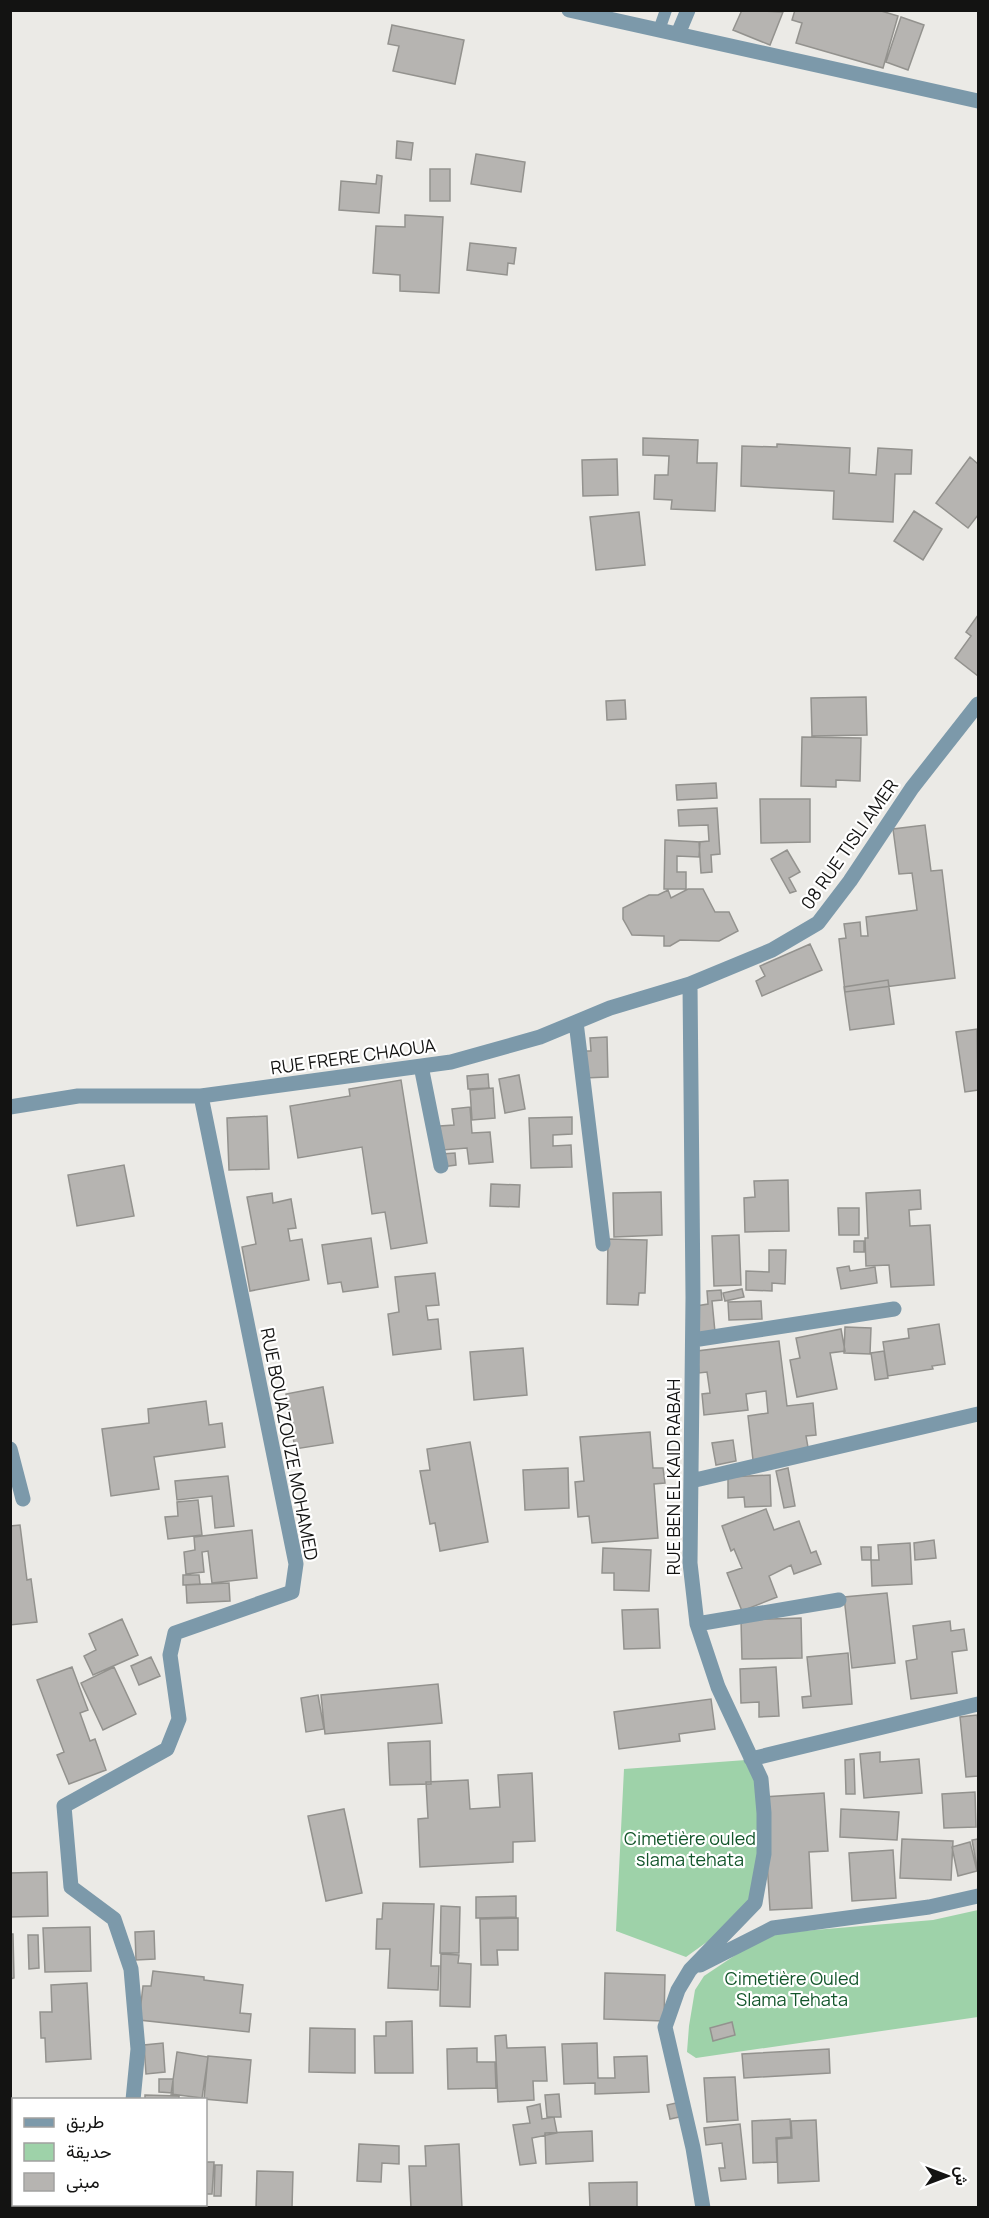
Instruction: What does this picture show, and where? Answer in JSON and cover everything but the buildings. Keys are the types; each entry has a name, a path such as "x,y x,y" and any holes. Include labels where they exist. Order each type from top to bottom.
{"street":[{"path":"569,10 978,101"},
{"path":"678,34 688,10"},
{"name":"08 RUE TISLI AMER","path":"690,984 772,950 818,923 850,881 912,788 978,704"},
{"name":"RUE FRERE CHAOUA","path":"10,1107 78,1096 201,1096 451,1062 540,1037 610,1008 690,984"},
{"name":"RUE BEN EL KAID RABAH","path":"690,984 693,1340 690,1563 697,1624 718,1686 761,1779 764,1813 764,1854 755,1903 690,1970 678,1990 665,2027 693,2148 703,2208"},
{"path":"576,1022 603,1244"},
{"path":"421,1066 441,1166"},
{"name":"RUE BOUAZOUZE MOHAMED","path":"133,2098 138,2049 131,1969 114,1919 71,1887 64,1806 167,1749 179,1719 170,1654 176,1633 292,1592 296,1564 201,1096"},
{"path":"693,1340 894,1309"},
{"path":"691,1481 978,1414"},
{"path":"10,1449 24,1499"},
{"path":"697,1624 839,1600"},
{"path":"751,1759 978,1704"},
{"path":"690,1970 773,1929 929,1907 978,1896"}],"lane":[{"path":"659,30 666,10"}],"green space":[{"name":"Cimetière ouled slama tehata","path":"746,1760 757,1782 760,1855 751,1901 725,1929 686,1957 616,1931 624,1769"},
{"name":"Cimetière Ouled Slama Tehata","path":"978,1910 978,2017 696,2058 687,2052 695,1990 704,1976 767,1934 933,1920"}]}
